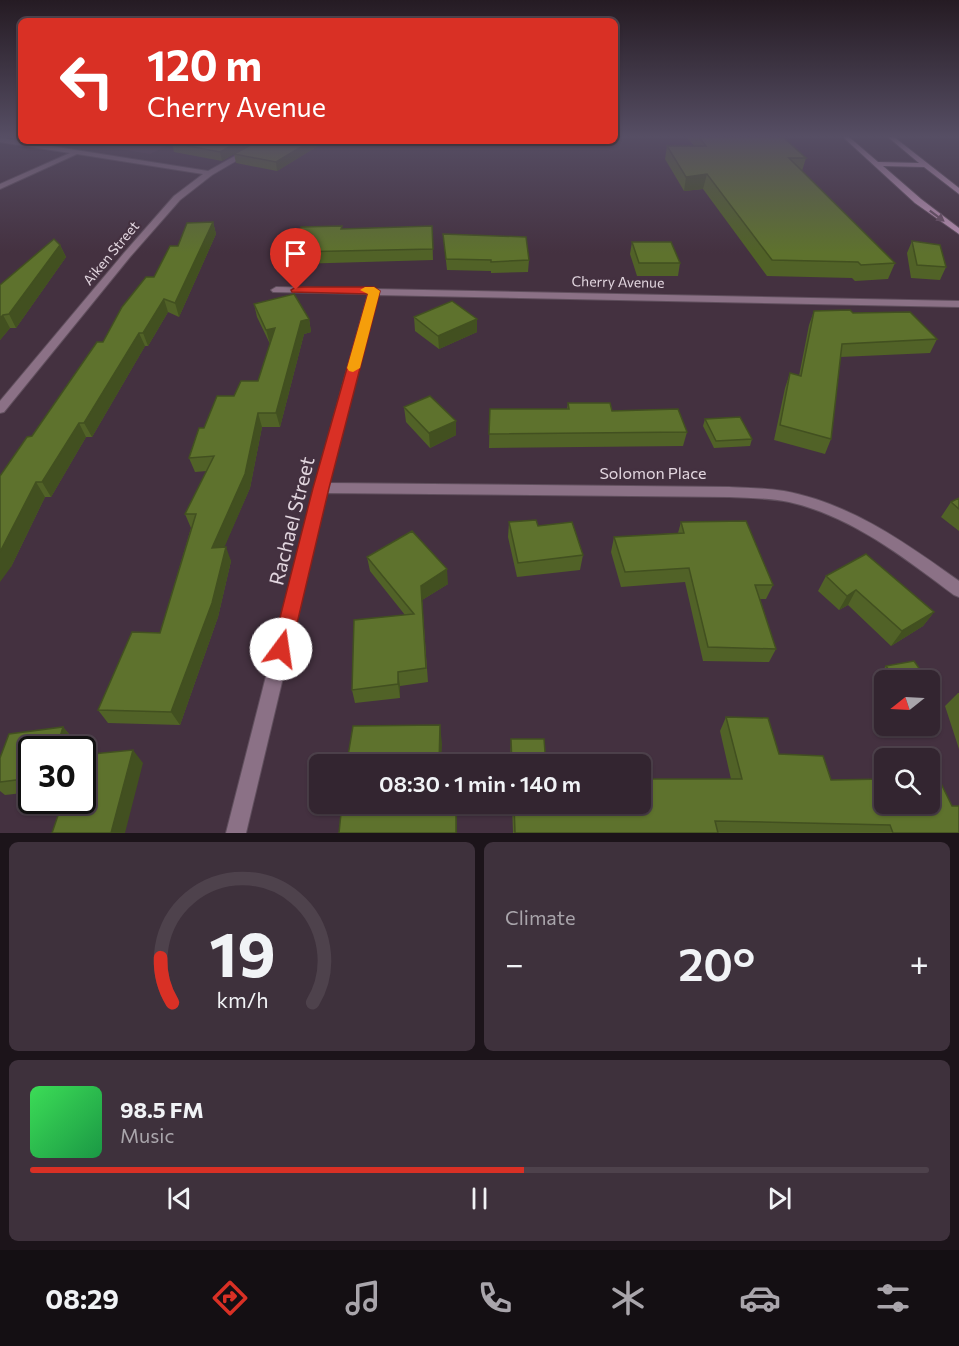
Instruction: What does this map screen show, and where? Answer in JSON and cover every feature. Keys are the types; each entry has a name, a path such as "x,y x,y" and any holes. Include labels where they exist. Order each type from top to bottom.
{"main road":[{"path":"890,176 959,232"},
{"path":"939,176 959,192"}],"street":[{"path":"0,187 25,176"},
{"name":"Aiken Street","path":"0,410 170,205 188,187 205,176"},
{"name":"Cherry Avenue","path":"276,290 959,304"},
{"name":"Rachael Street","path":"236,833 321,488 374,291"},
{"name":"Solomon Place","path":"321,488 729,492 792,497 845,515 904,551 959,590"}],"building":[{"path":"708,176 807,176 895,263 861,265 858,262 772,260"},
{"path":"213,222 175,303 164,299 143,333 139,333 84,423 79,423 42,482 36,482 0,552 0,476 27,437 32,436 97,342 103,342 122,307 146,277 154,277 170,246 178,246 187,223"},
{"path":"342,226 341,229 432,226 433,249 293,252 301,227"},
{"path":"443,234 526,237 529,260 491,262 491,260 446,259"},
{"path":"54,239 60,245 9,314 0,318 0,285"},
{"path":"912,241 940,245 946,267 917,265"},
{"path":"632,242 671,242 680,263 639,263"},
{"path":"294,294 309,319 301,321 276,413 258,413 245,474 212,548 226,547 212,603 171,712 98,710 132,632 160,633 196,514 185,514 214,456 189,458 199,428 204,428 217,396 234,396 241,381 258,381 275,328 266,330 254,304"},
{"path":"452,301 477,319 438,336 414,317"},
{"path":"850,310 853,313 910,312 937,339 842,344 831,439 780,425 790,373 801,376 814,311"},
{"path":"430,396 456,421 429,433 404,407"},
{"path":"568,403 610,403 612,411 678,409 687,432 489,434 490,409 569,409"},
{"path":"740,417 752,439 716,441 705,419"},
{"path":"959,498 959,509 951,502"},
{"path":"536,520 538,526 572,522 583,555 518,563 509,522"},
{"path":"746,521 773,585 755,585 776,649 708,647 689,568 625,572 614,537 684,533 681,522"},
{"path":"412,531 447,569 421,586 426,668 398,672 398,684 352,690 354,620 414,614 367,557"},
{"path":"866,554 934,612 902,631 856,590 847,596 826,576"},
{"path":"914,661 920,670 889,670 886,666"},
{"path":"726,717 768,718 779,754 823,756 831,780 874,779 874,814 940,814 940,781 952,806 959,806 959,833 893,833 890,825 715,821 718,833 515,833 514,814 651,814 651,779 742,779"},
{"path":"440,725 439,754 348,754 353,726"},
{"path":"63,727 60,736 18,736 18,780 0,782 0,758 9,734"},
{"path":"511,739 544,739 545,754 512,754"},
{"path":"133,750 111,833 52,833 59,814 96,814 96,754"},
{"path":"341,814 456,814 456,833 339,833"}],"slow traffic":[{"path":"353,368 374,291 365,290"}],"route":[{"path":"281,649 374,291 296,290"}]}
